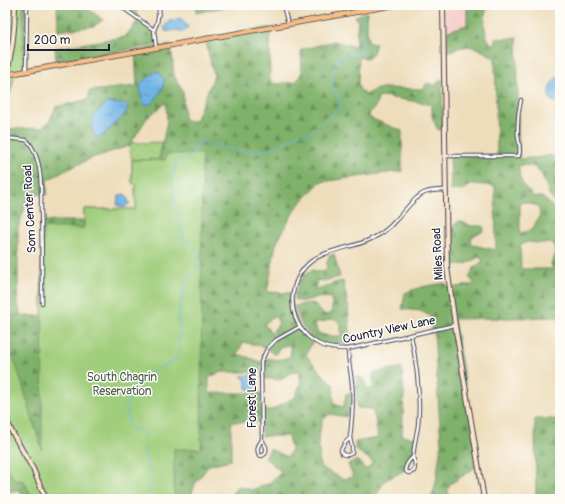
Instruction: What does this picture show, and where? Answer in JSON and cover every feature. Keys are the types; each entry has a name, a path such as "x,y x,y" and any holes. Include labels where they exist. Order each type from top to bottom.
{"main road":[{"path":"15,5 13,43 6,76 156,47 395,5"},
{"name":"Miles Road","path":"443,5 447,267 455,325 484,499"},
{"path":"5,417 33,469 46,499"}],"street":[{"path":"26,71 27,5"},
{"path":"119,5 154,30"},
{"path":"156,47 154,30 157,23 160,5"},
{"path":"284,5 288,24"},
{"path":"445,156 519,156 518,112 521,100"},
{"name":"Som Center Road","path":"5,138 29,141 39,166 42,303"},
{"name":"Country View Lane","path":"446,190 425,193 417,197 389,227 367,242 322,255 312,261 300,274 291,299 292,309 299,327 313,340 332,349 348,349 455,325"},
{"path":"560,208 557,214 560,221"},
{"name":"Forest Lane","path":"262,440 258,445 257,451 259,455 262,456 267,451 262,440 261,362 267,349 276,340 299,327"},
{"path":"411,335 419,394 418,426 413,457 415,463 414,471 408,473 406,470 407,462 413,457"},
{"path":"348,349 353,402 350,438 352,452 346,456 342,454 341,450 350,438"}],"shaded area":[{"path":"443,5 467,5 467,25 444,32"}],"green space":[{"path":"5,5 27,5 26,71 15,73 6,111 6,129 41,128 49,122 56,107 89,99 89,91 137,86 135,51 171,45 174,75 183,92 184,121 195,121 214,76 205,39 270,27 270,81 275,84 296,82 302,72 301,50 334,41 355,47 358,21 355,16 367,12 367,32 369,43 376,44 373,53 367,58 359,57 358,84 360,90 366,95 381,88 423,89 427,83 436,86 442,79 443,129 438,130 432,117 432,105 385,96 378,98 375,107 369,114 370,118 402,131 402,171 320,182 295,209 276,244 267,292 292,293 291,299 299,327 313,340 306,355 333,384 334,404 342,407 344,406 346,394 351,392 351,405 346,417 330,414 323,419 318,438 320,467 343,479 353,477 348,464 358,460 364,469 368,468 373,462 355,449 355,442 378,438 372,409 357,408 356,376 364,379 367,388 373,389 373,373 402,367 404,394 402,436 416,438 413,457 410,459 405,470 384,481 375,499 228,499 238,486 252,490 269,483 282,472 265,458 270,449 288,457 291,450 288,436 262,436 261,422 231,422 231,460 209,465 195,484 190,499 24,499 20,490 12,492 5,491","holes":["166,102 167,121 159,160 132,160 132,183 137,185 135,188 136,209 84,209 84,221 41,221 42,316 21,316 18,304 18,228 29,195 47,194 47,180 89,159 129,146 147,118","107,103 125,104 128,110 101,137 103,107","275,316 279,323 273,331 278,338 267,349 275,355 280,347 288,345 291,348 290,357 278,360 264,358 262,378 279,380 299,370 301,383 295,397 272,410 261,410 261,393 209,393 209,377 222,372 260,372 261,362 238,354 243,342 265,347 276,338 264,324"]},
{"path":"5,5 23,5 23,71 16,72 6,99 5,336"},
{"path":"57,5 83,5 103,20 94,26 58,31"},
{"path":"119,5 137,5 136,17"},
{"path":"196,5 235,5 196,13"},
{"path":"351,5 368,5 368,8 352,10"},
{"path":"467,5 488,5 485,27 486,36 489,41 495,46 495,39 517,38 519,159 552,155 558,162 555,176 558,190 560,190 560,201 557,204 550,196 541,173 533,166 519,165 520,175 524,186 534,197 542,197 552,206 556,213 556,223 560,226 560,317 454,319 479,465 449,485 447,499 431,499 436,482 441,445 434,332 436,330 432,330 430,316 421,311 402,309 405,293 421,287 445,283 450,288 475,284 469,277 475,267 483,261 479,257 464,264 453,264 452,227 459,221 472,226 483,226 484,231 471,238 472,245 496,250 495,186 473,184 461,191 450,190 450,156 497,156 495,58 480,50 467,46 447,52 448,31 467,25","holes":["524,202 538,206 540,214 533,228 529,231 520,233 520,203","529,242 551,243 554,245 555,256 551,263 553,269 521,269 520,245"]},
{"path":"139,19 154,30 156,45 56,62 55,48 125,37"},
{"path":"163,142 159,160 132,160 129,146 131,143"},
{"name":"South Chagrin Reservation","path":"167,154 202,154 201,449 174,449 174,499 33,499 24,481 15,480 5,465 5,336 19,374 42,450 43,228 84,228 84,209 136,209 135,188 137,185 132,183 132,160 165,160"},
{"path":"334,254 340,277 323,281 317,280 315,289 321,289 333,283 343,281 348,306 351,344 350,347 346,348 340,342 336,342 338,346 331,347 315,340 302,326 295,306 313,303 318,310 323,313 327,315 332,313 331,298 321,297 303,301 294,299 302,277 311,270 323,272 327,267 329,256","holes":["331,319 336,320 341,325 341,336 332,336 317,332 315,322 323,322"]},
{"path":"535,419 560,419 560,499 536,499"}],"water":[{"path":"181,18 188,27 184,32 175,30 166,32 164,28 169,21"},
{"path":"155,72 159,72 164,79 163,88 153,103 146,105 143,103 140,88 141,83"},
{"path":"558,77 560,78 560,101 555,102 550,98 549,89 554,80"},
{"path":"107,103 125,104 128,110 101,137 96,137 92,125 93,119 95,114"},
{"path":"123,194 126,195 129,202 129,204 125,207 118,206 117,202 119,196"},
{"path":"252,375 256,379 257,383 255,389 251,390 247,389 245,379 241,376"}],"waterway":[{"path":"150,497 149,469 144,451 145,436 140,430 129,428 126,407 136,384 149,373 178,359 181,345 177,337 181,331 178,318 185,283 198,268 199,253 192,244 184,240 175,206 172,178 176,162 191,155 198,141 249,152 264,151 271,147 280,145 298,134 308,134 341,107 334,89 332,76 340,56 362,53 362,16"}]}
